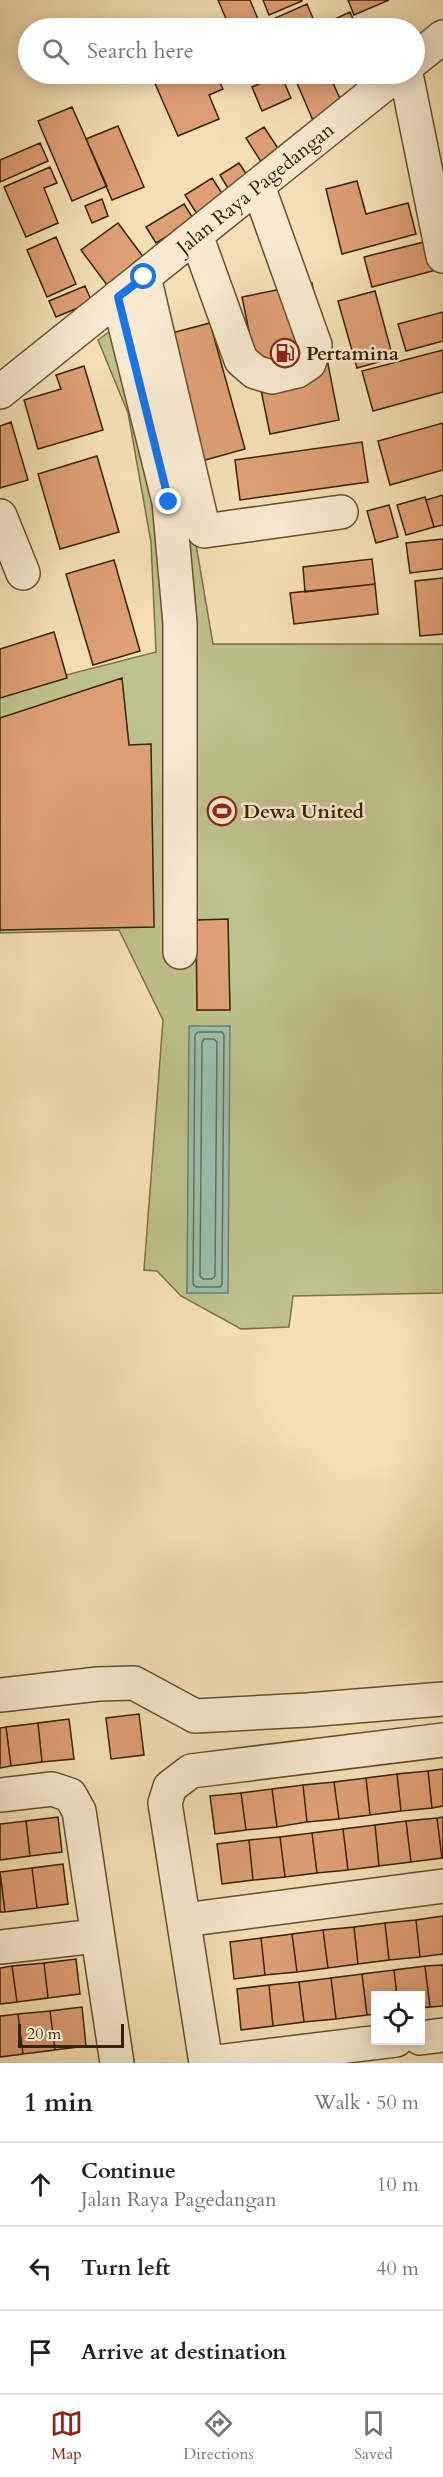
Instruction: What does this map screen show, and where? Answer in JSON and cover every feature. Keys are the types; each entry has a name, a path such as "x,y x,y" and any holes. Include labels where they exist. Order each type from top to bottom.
{"street":[{"path":"425,51 443,37"},
{"name":"Jalan Raya Pagedangan","path":"0,392 385,84"},
{"path":"408,84 443,256"},
{"path":"196,235 242,360 255,372 272,377 297,371 309,363 315,345 258,186"},
{"path":"144,277 204,531 341,512"},
{"path":"118,297 170,513 180,623 180,952"},
{"path":"0,516 23,573"},
{"path":"0,1695 98,1684 134,1683 195,1716 307,1710 443,1698"},
{"path":"371,2043 208,2063 165,1803 170,1786 191,1771 443,1740"},
{"path":"0,1795 52,1789 70,1795 79,1811 96,1936 117,2063"},
{"path":"184,1920 443,1886"},
{"path":"0,1947 96,1936"},
{"path":"425,2037 443,2035"}],"green space":[{"name":"Dewa United","path":"139,310 188,498 213,644 443,644 443,1293 293,1296 289,1327 241,1329 181,1296 157,1271 144,1270 163,1020 119,930 0,933 0,692 156,652 151,542 128,413 98,340"}],"water":[{"path":"189,1026 230,1026 228,1293 187,1293"}],"building":[{"path":"218,0 250,0 258,18 226,18"},
{"path":"263,0 302,0 302,1 269,15"},
{"path":"348,0 389,0 354,15"},
{"path":"307,4 313,18 275,18"},
{"path":"350,12 353,18 337,18"},
{"path":"155,84 221,84 223,89 209,95 219,119 178,136"},
{"path":"259,84 285,84 291,98 262,111 252,87"},
{"path":"297,84 333,84 346,112 315,125"},
{"path":"72,107 107,186 72,201 38,121"},
{"path":"118,126 144,187 112,200 86,139"},
{"path":"264,127 281,153 263,165 246,138"},
{"path":"40,143 48,161 0,182 0,160"},
{"path":"239,163 249,178 229,190 220,175"},
{"path":"50,167 57,183 44,188 58,223 26,237 4,187"},
{"path":"212,178 225,198 197,214 185,195"},
{"path":"357,181 366,214 408,203 416,234 342,254 326,189"},
{"path":"102,199 108,216 92,223 85,206"},
{"path":"184,204 194,220 156,243 146,227"},
{"path":"118,223 144,258 107,285 81,250"},
{"path":"56,237 76,284 47,297 27,250"},
{"path":"432,240 440,269 372,287 364,257"},
{"path":"312,283 339,420 270,434 242,297"},
{"path":"85,286 92,302 56,317 49,301"},
{"path":"375,291 393,358 357,368 338,301"},
{"path":"443,312 443,341 406,351 398,324"},
{"path":"210,323 245,449 198,462 164,335"},
{"path":"443,350 443,392 373,411 362,371"},
{"path":"84,366 103,430 38,449 24,400 61,389 56,375"},
{"path":"11,422 28,480 0,488 0,426"},
{"path":"443,423 443,470 390,485 378,441"},
{"path":"362,442 368,482 240,500 235,460"},
{"path":"97,456 119,532 60,549 38,474"},
{"path":"443,495 443,525 434,527 426,500"},
{"path":"425,497 434,527 406,535 397,505"},
{"path":"389,505 398,537 376,543 367,511"},
{"path":"443,539 443,569 410,573 406,543"},
{"path":"372,559 375,584 305,592 303,567"},
{"path":"114,560 140,651 93,665 66,574"},
{"path":"443,578 443,634 420,636 415,581"},
{"path":"375,584 378,614 294,624 290,593"},
{"path":"54,632 67,678 0,698 0,649"},
{"path":"122,678 129,745 151,744 154,927 0,930 0,718"},
{"path":"228,919 230,1010 197,1010 196,920"},
{"path":"139,1714 144,1755 111,1759 106,1718"},
{"path":"69,1719 74,1759 42,1762 38,1723"},
{"path":"38,1723 42,1762 11,1766 6,1727"},
{"path":"6,1727 11,1766 0,1768 0,1728"},
{"path":"443,1769 443,1806 432,1808 428,1771"},
{"path":"428,1771 432,1808 401,1811 397,1774"},
{"path":"397,1774 401,1811 370,1815 366,1778"},
{"path":"366,1778 370,1815 339,1819 334,1782"},
{"path":"334,1782 339,1819 307,1822 303,1785"},
{"path":"303,1785 307,1822 277,1827 272,1789"},
{"path":"272,1789 277,1827 246,1830 241,1793"},
{"path":"241,1793 246,1830 215,1834 210,1796"},
{"path":"58,1817 62,1852 30,1856 26,1821"},
{"path":"443,1817 443,1858 442,1858 437,1818"},
{"path":"437,1818 442,1858 411,1862 406,1821"},
{"path":"26,1821 30,1856 0,1860 0,1824"},
{"path":"406,1821 411,1862 379,1866 375,1825"},
{"path":"375,1825 379,1866 348,1870 343,1829"},
{"path":"343,1829 348,1870 317,1873 312,1833"},
{"path":"312,1833 317,1873 285,1877 280,1837"},
{"path":"280,1837 285,1877 253,1880 249,1840"},
{"path":"249,1840 253,1880 222,1884 217,1844"},
{"path":"63,1864 68,1904 37,1908 32,1868"},
{"path":"32,1868 37,1908 5,1912 0,1872"},
{"path":"0,1872 5,1912 0,1912"},
{"path":"443,1916 443,1954 420,1957 416,1920"},
{"path":"416,1920 420,1957 389,1960 385,1923"},
{"path":"385,1923 389,1960 358,1964 354,1927"},
{"path":"354,1927 358,1964 328,1968 323,1930"},
{"path":"323,1930 328,1968 297,1972 292,1934"},
{"path":"292,1934 297,1972 265,1975 261,1938"},
{"path":"261,1938 265,1975 234,1979 230,1942"},
{"path":"76,1959 80,1994 48,1998 44,1963"},
{"path":"44,1963 48,1998 17,2002 12,1966"},
{"path":"443,1965 443,2006 430,2007 425,1966"},
{"path":"12,1966 17,2002 0,2004 0,1968"},
{"path":"425,1966 430,2007 425,2008 425,1991 396,1991 394,1970"},
{"path":"394,1970 396,1991 371,1991 371,2015 367,2015 362,1974"},
{"path":"362,1974 367,2015 336,2019 331,1978"},
{"path":"331,1978 336,2019 304,2022 299,1982"},
{"path":"299,1982 304,2022 273,2026 269,1985"},
{"path":"269,1985 273,2026 241,2030 237,1989"},
{"path":"82,2007 86,2046 55,2050 50,2011"},
{"path":"50,2011 55,2050 23,2054 18,2014"},
{"path":"18,2014 23,2054 0,2057 0,2016"}],"place":[{"name":"Pertamina","path":"285,353"},
{"name":"Dewa United","path":"222,811"}],"route":[{"path":"144,277 118,297 169,502"}]}
